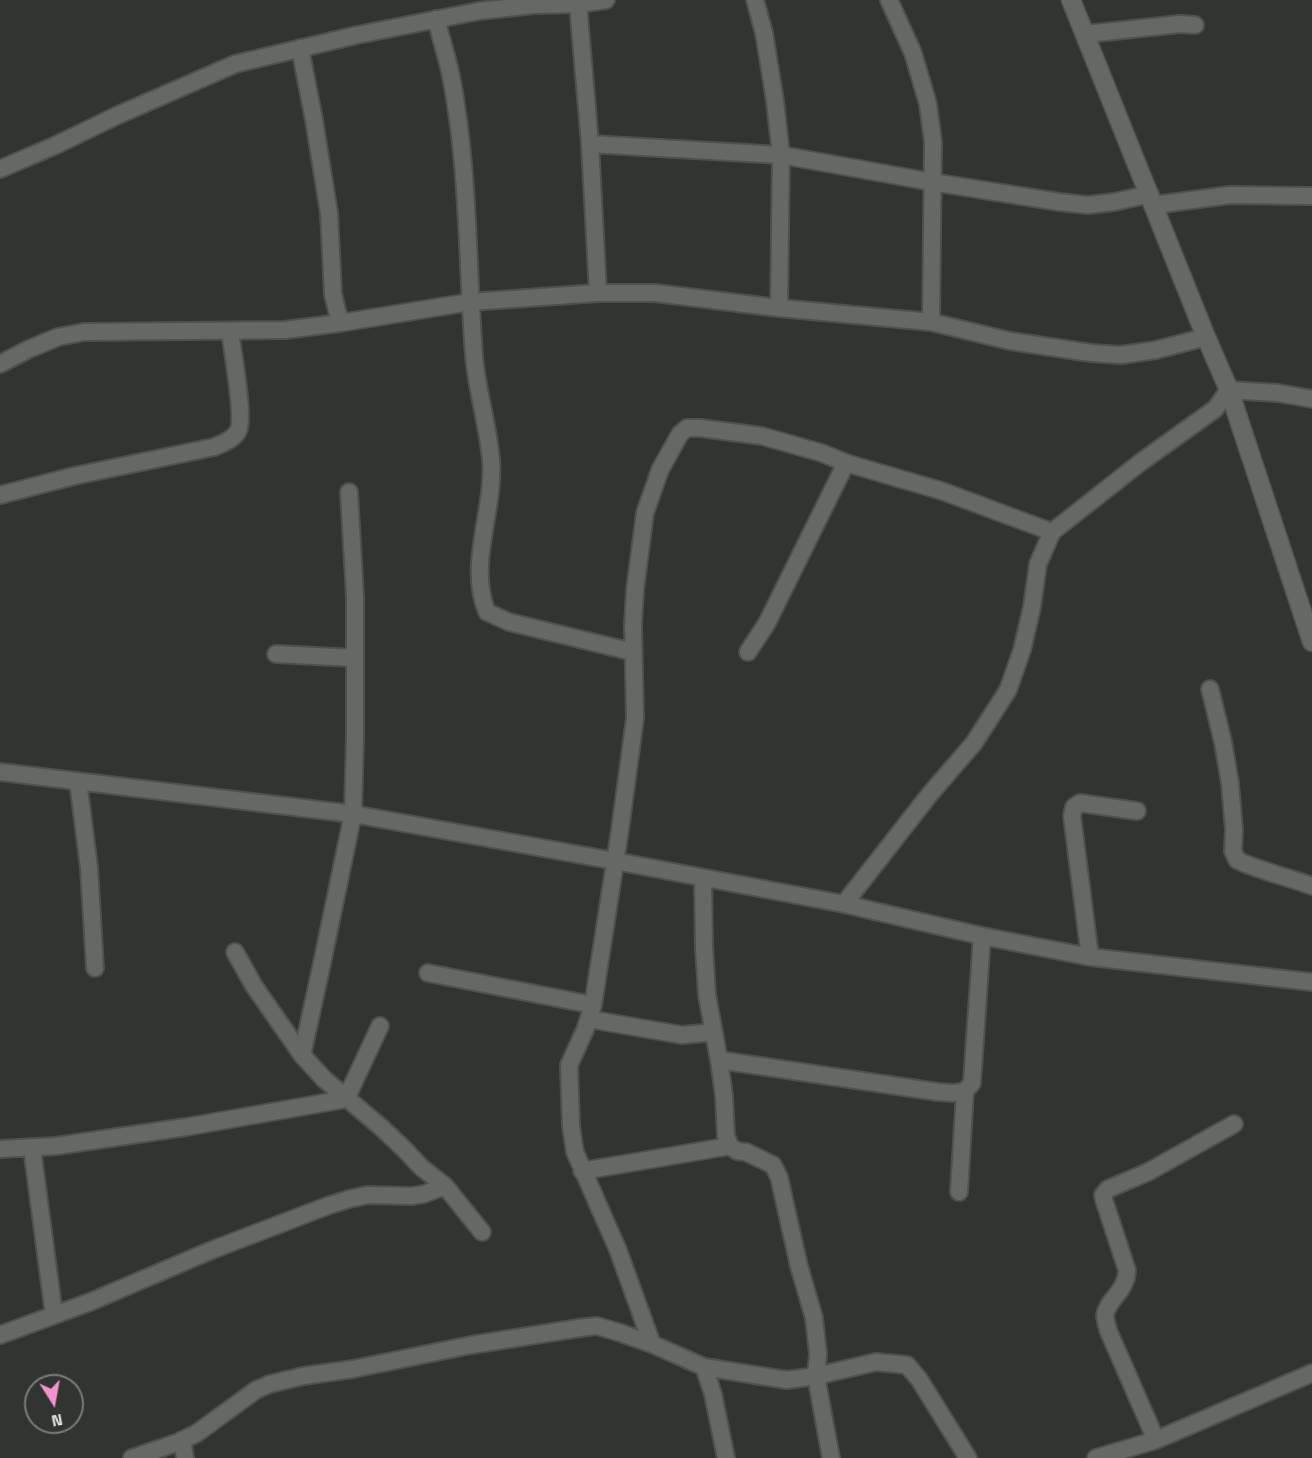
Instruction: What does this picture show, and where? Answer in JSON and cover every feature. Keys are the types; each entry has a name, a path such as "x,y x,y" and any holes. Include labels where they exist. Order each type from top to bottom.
{"street":[{"path":"0,169 235,64 357,34 479,11 533,3 578,4 606,0"},
{"path":"755,0 764,33 775,101 780,155 779,308"},
{"path":"889,0 913,53 928,104 933,142 931,322"},
{"path":"1071,0 1229,390 1312,642"},
{"path":"578,4 590,144 598,293"},
{"path":"436,19 451,75 458,119 465,190 475,361 491,459 492,484 482,548 480,584 482,598 487,612 508,622 633,652"},
{"path":"1086,34 1180,24 1195,25"},
{"path":"300,48 329,213 333,294 340,323"},
{"path":"590,144 780,155 932,182 1088,205 1230,195 1312,196"},
{"path":"0,364 58,337 84,332 285,330 470,302 598,293 655,293 779,308 931,322 1010,341 1091,353 1121,355 1156,350 1206,338"},
{"path":"0,495 74,476 214,447 228,441 238,431 241,416 230,331"},
{"path":"1229,390 1278,393 1312,399"},
{"path":"844,904 930,794 974,743 1008,690 1022,650 1032,607 1038,564 1052,532 1215,409 1229,390"},
{"path":"652,1344 618,1250 574,1152 569,1065 591,1011 615,861 635,717 633,652 635,590 645,513 660,470 673,444 687,428 762,436 942,491 1052,532"},
{"path":"748,652 767,623 846,463"},
{"path":"302,1055 352,814 355,736 355,597 350,492"},
{"path":"276,654 354,658"},
{"path":"1210,689 1228,772 1234,830 1233,851 1237,860 1312,886"},
{"path":"0,772 352,814 844,904 982,936 1090,957 1312,982"},
{"path":"78,781 89,868 95,968"},
{"path":"1090,957 1072,816 1074,807 1080,803 1137,811"},
{"path":"704,878 707,995 724,1096 726,1136 730,1146 737,1151 746,1152 773,1165 778,1177 814,1318 818,1354 816,1376 831,1458"},
{"path":"959,1192 965,1092 972,1083 982,936"},
{"path":"234,952 254,986 302,1055 324,1079 445,1186 482,1232"},
{"path":"428,973 591,1011 600,1022 682,1035 714,1032"},
{"path":"346,1099 380,1026"},
{"path":"719,1060 938,1092 965,1092"},
{"path":"0,1149 32,1148 186,1127 346,1099"},
{"path":"1156,1440 1108,1330 1105,1316 1108,1307 1127,1278 1125,1263 1104,1195 1108,1189 1148,1172 1234,1124"},
{"path":"582,1171 730,1146"},
{"path":"32,1148 54,1315"},
{"path":"0,1335 90,1302 212,1250 327,1206 367,1195 424,1194 445,1186"},
{"path":"132,1458 197,1433 256,1390 284,1380 471,1345 597,1326 652,1344 704,1367 787,1380 816,1376 876,1362 908,1365 968,1458"},
{"path":"704,1367 713,1394 726,1458"},
{"path":"1096,1458 1156,1440 1312,1373"},
{"path":"182,1440 185,1458"}]}
